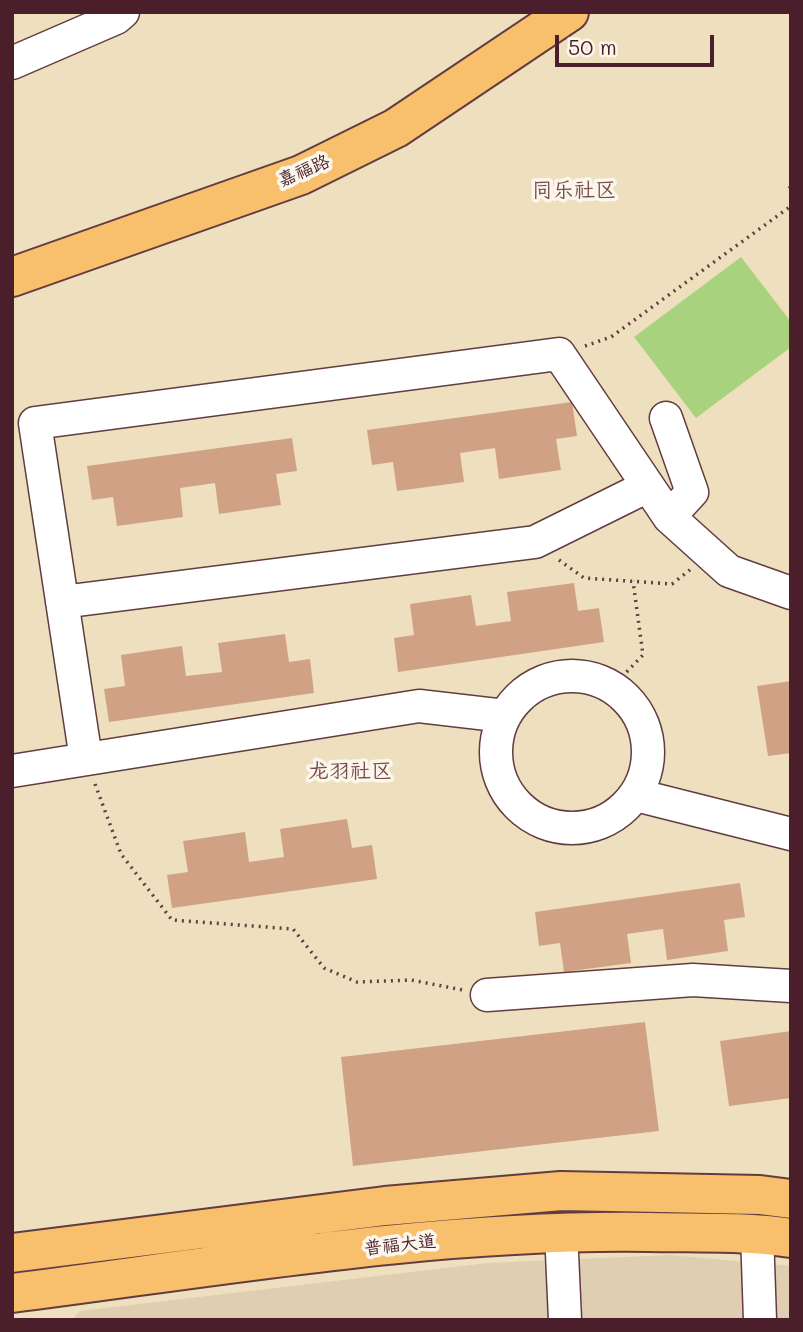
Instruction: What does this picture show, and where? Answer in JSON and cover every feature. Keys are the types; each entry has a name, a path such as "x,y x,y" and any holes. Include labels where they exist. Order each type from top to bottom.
{"main road":[{"name":"嘉福路","path":"12,252 295,150 384,106 524,12"},
{"name":"嘉福路","path":"12,278 301,175 396,128 569,12"},
{"path":"12,1254 386,1206 561,1191 760,1195 791,1199"},
{"name":"普福大道","path":"12,1293 393,1244 561,1231 774,1236"}],"street":[{"path":"12,63 116,19 123,12"},
{"path":"86,759 35,423 559,354 669,517 729,571 791,593"},
{"path":"666,418 692,492 669,517"},
{"path":"62,602 535,542 649,486"},
{"path":"564,676 589,678 612,687 631,703 644,724 649,748 646,772 636,795 618,813 595,825 570,828 544,823 522,810 506,790 497,766 497,741 505,716 520,697 541,683 564,676"},
{"path":"12,771 419,706 505,716"},
{"path":"636,795 791,834"},
{"path":"487,995 693,980 791,986"},
{"path":"561,1231 565,1320"},
{"path":"760,1320 774,1236"}],"path":[{"path":"559,354 611,337 791,206"},
{"path":"535,542 584,578 672,584 710,554"},
{"path":"612,687 643,655 633,581"},
{"path":"86,759 121,854 172,920 293,929 324,968 357,982 411,980 487,995"}],"shaded area":[{"path":"670,1255 791,1266 791,1320 72,1320 80,1311 488,1263"}],"green space":[{"path":"741,257 791,322 791,347 696,418 634,337"}],"building":[{"path":"572,402 577,436 556,439 561,470 499,479 495,448 460,453 464,482 397,491 393,462 372,465 367,430"},
{"path":"292,438 297,471 276,474 281,505 219,514 215,483 180,488 183,517 117,526 113,497 92,500 87,466"},
{"path":"574,583 578,611 599,608 604,642 398,672 394,638 414,635 410,604 471,595 476,626 511,621 507,592"},
{"path":"285,634 289,662 310,659 314,693 109,722 104,689 125,686 121,655 182,646 186,676 222,672 218,643"},
{"path":"791,681 791,753 768,756 757,686"},
{"path":"347,819 352,848 372,845 377,879 172,908 167,875 188,872 183,841 245,832 249,862 284,857 280,829"},
{"path":"740,883 745,917 724,920 728,951 667,960 663,929 627,934 631,963 564,972 560,943 539,946 535,912"},
{"path":"645,1022 659,1131 353,1166 341,1057"},
{"path":"791,1031 791,1098 729,1106 720,1041"}],"district":[{"name":"同乐社区","path":"574,191"},
{"name":"龙羽社区","path":"350,772"}]}
